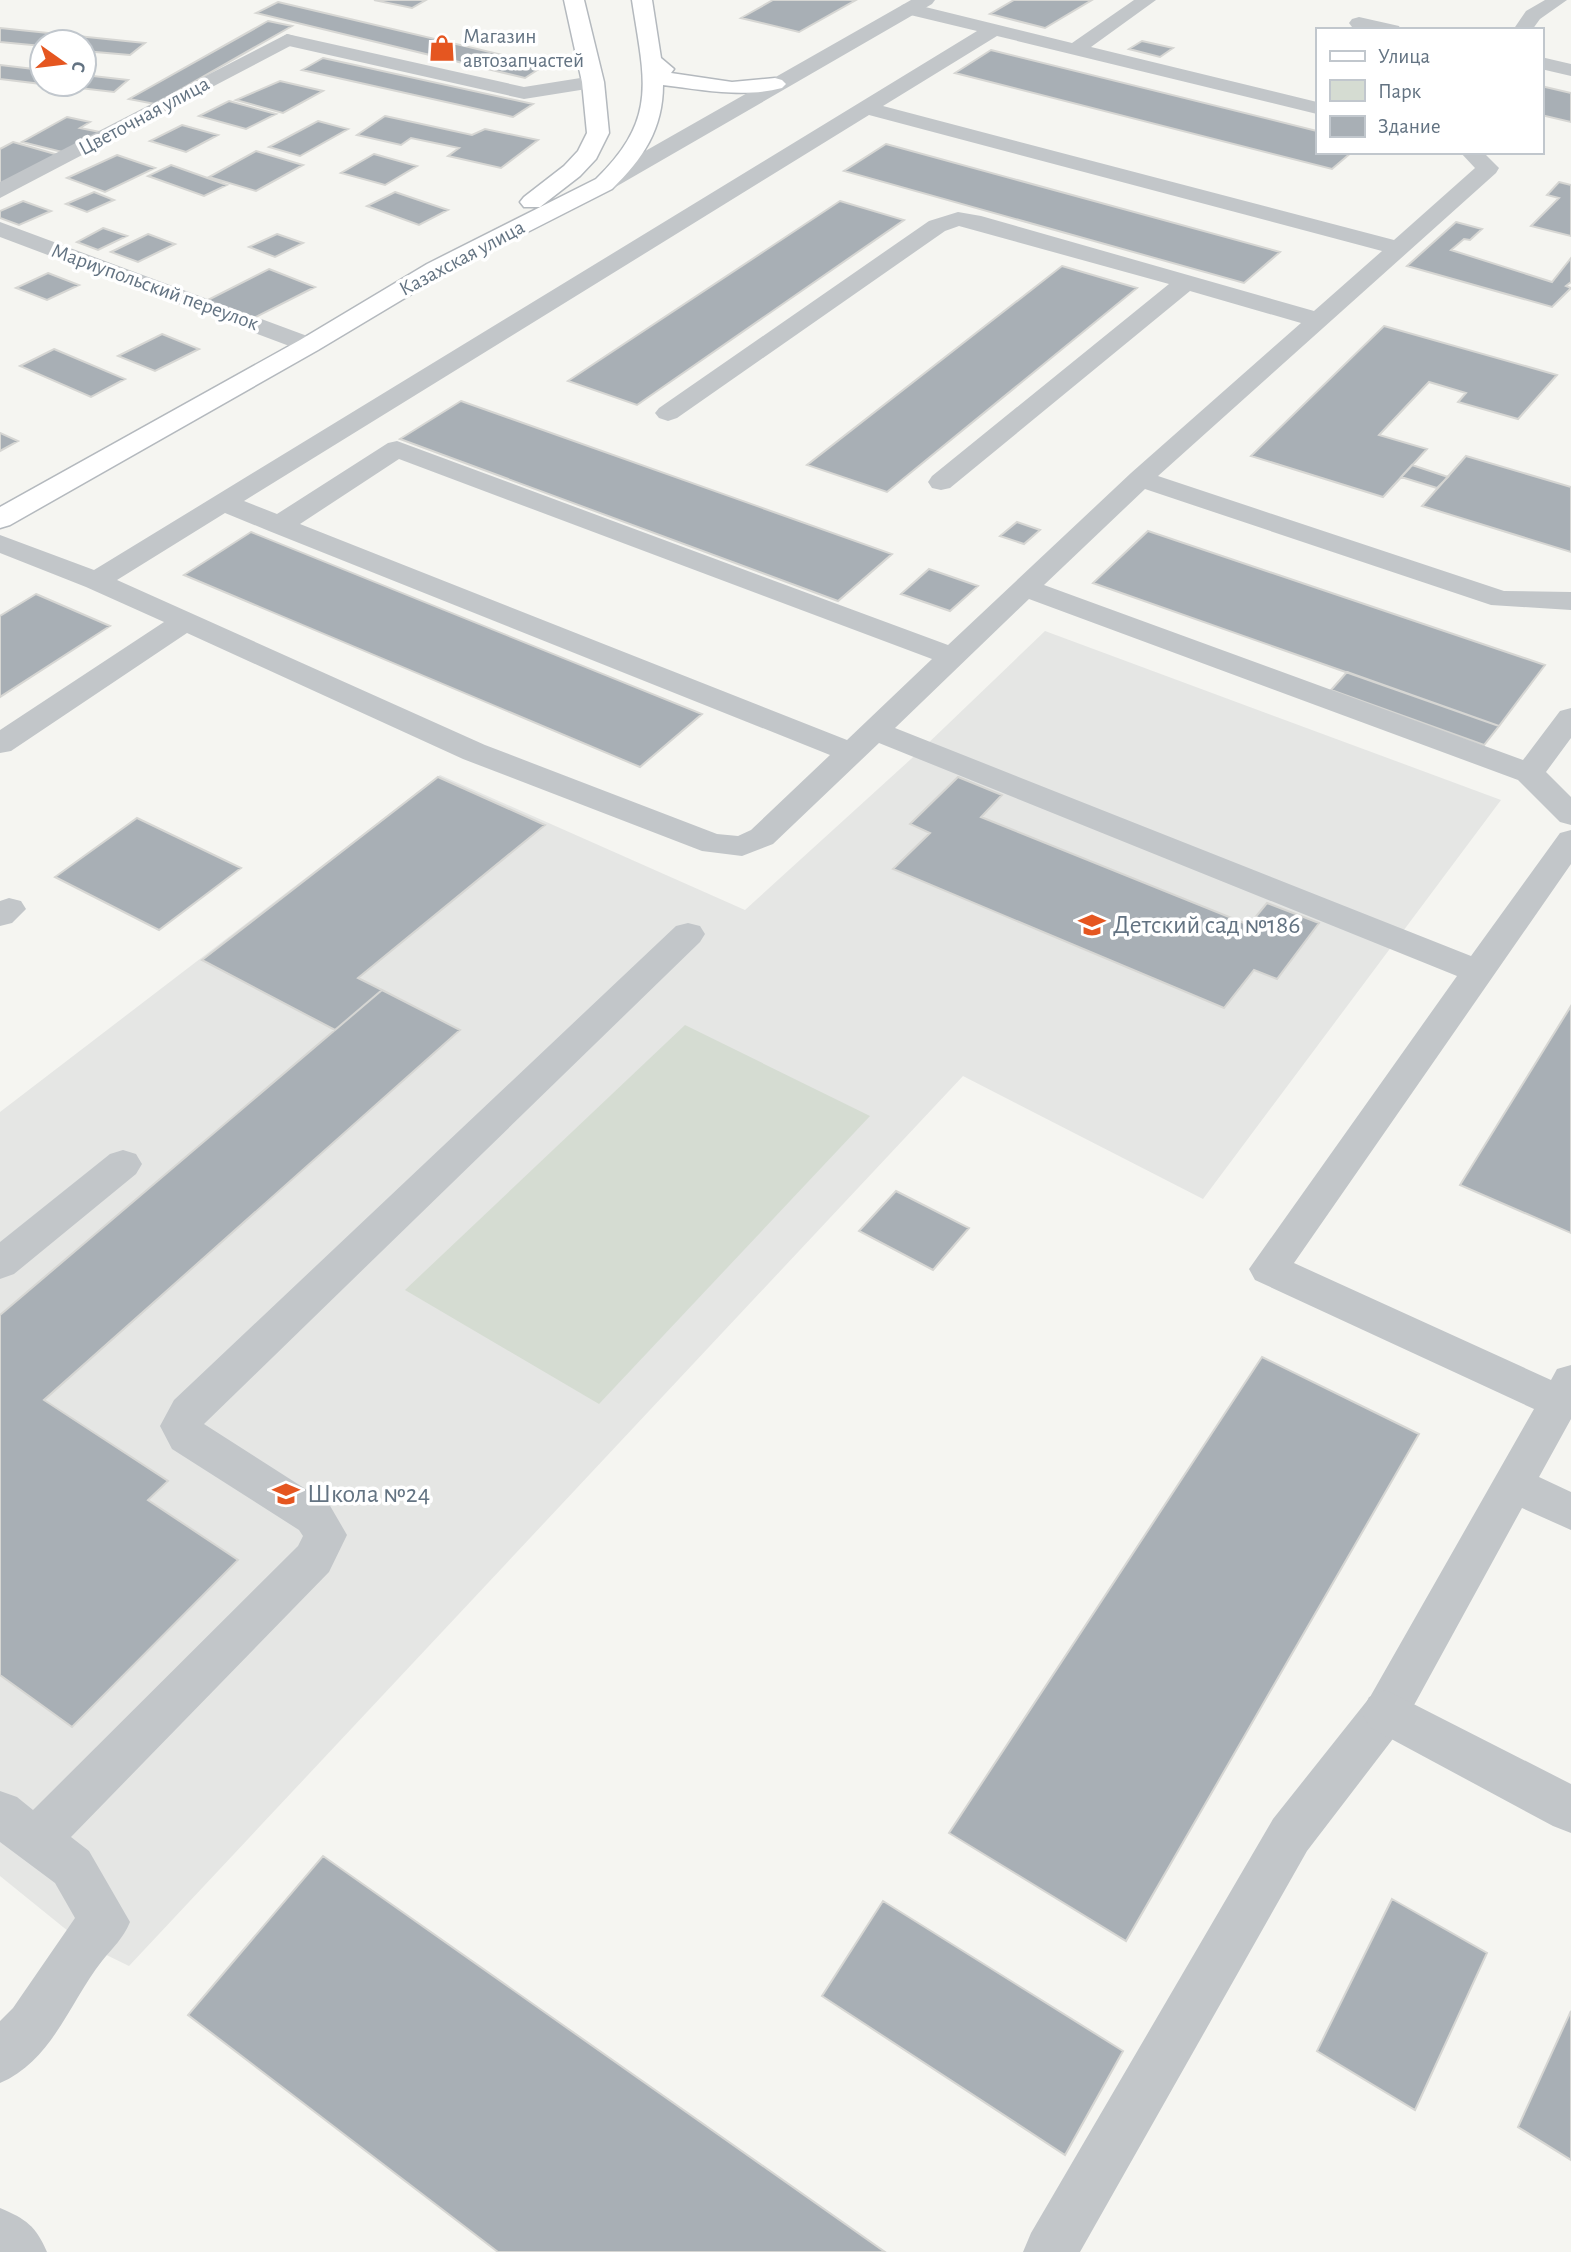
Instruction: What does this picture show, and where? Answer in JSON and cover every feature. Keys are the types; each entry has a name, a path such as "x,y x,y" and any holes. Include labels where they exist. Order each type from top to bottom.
{"main road":[{"path":"436,270 536,199 572,171 588,154 598,133 593,82 573,0"},
{"path":"604,184 625,167 647,133 651,112 651,68 642,0"},
{"path":"651,68 732,88 775,84"},
{"name":"Казахская улица","path":"0,519 309,345 436,270 604,184"}],"street":[{"name":"Казахская улица","path":"604,184 917,5"},
{"name":"Цветочная улица","path":"0,191 287,40"},
{"name":"Мариупольский переулок","path":"0,229 309,345"},
{"path":"1386,1712 1571,1810"},
{"path":"0,2237 18,2252"}],"lane":[{"path":"1074,50 1147,0"},
{"path":"1522,28 1532,15 1558,0"},
{"path":"917,5 993,30 1316,108"},
{"path":"1359,23 1383,28"},
{"path":"96,581 993,30"},
{"path":"287,40 524,93 593,82"},
{"path":"1543,63 1571,69"},
{"path":"866,108 1399,248"},
{"path":"0,543 96,581 474,752 713,844 742,846 762,837 877,731 1140,479 1488,168 1472,154"},
{"path":"668,413 946,221 974,221 1318,320"},
{"path":"941,482 1186,282"},
{"path":"279,525 397,449 953,657"},
{"path":"1140,479 1501,599 1571,601"},
{"path":"223,503 853,753"},
{"path":"1025,588 1529,773 1571,815"},
{"path":"0,744 184,622"},
{"path":"1529,773 1571,717"},
{"path":"877,731 1479,972"},
{"path":"1050,2252 1290,1835 1386,1712 1565,1392 1269,1269 1571,840"},
{"path":"0,2057 31,2026 84,1944 105,1922 72,1867 18,1826 314,1559 325,1535 314,1517 187,1437 181,1426 189,1412 688,934"},
{"path":"0,1264 123,1164"},
{"path":"1514,1484 1571,1512"}],"shaded area":[{"name":"Школа №24","path":"1045,631 1501,800 1203,1199 963,1076 129,1966 84,1944 0,1876 0,1112 440,775 745,910 922,749"}],"green space":[{"path":"685,1025 870,1116 599,1404 405,1290"}],"building":[{"path":"374,0 426,0 412,8"},
{"path":"773,0 856,0 799,32 741,18"},
{"path":"1014,0 1092,0 1045,28 990,14"},
{"path":"278,2 545,65 525,78 256,13"},
{"path":"268,21 292,26 155,104 129,99"},
{"path":"0,28 28,31 28,45 0,42"},
{"path":"98,38 145,43 130,55 98,52"},
{"path":"1142,41 1173,48 1160,57 1129,49"},
{"path":"991,50 1316,131 1316,154 1350,154 1332,169 955,73"},
{"path":"323,58 533,104 513,117 302,70"},
{"path":"0,65 28,68 28,82 0,79"},
{"path":"98,77 128,80 114,92 98,90"},
{"path":"280,81 323,91 283,113 236,100"},
{"path":"1543,86 1571,93 1571,122 1543,115"},
{"path":"229,101 276,114 246,129 199,116"},
{"path":"385,116 472,135 485,129 538,140 501,168 448,156 459,148 411,138 401,145 357,135"},
{"path":"67,117 90,122 80,128 100,132 66,153 22,142"},
{"path":"318,121 348,129 300,156 269,147"},
{"path":"182,125 218,135 186,152 150,141"},
{"path":"13,142 62,156 0,184 0,149"},
{"path":"886,144 1280,252 1244,283 844,171"},
{"path":"256,151 303,165 256,191 209,177"},
{"path":"374,154 417,166 385,185 341,173"},
{"path":"117,155 155,168 105,192 67,178"},
{"path":"171,165 227,185 204,196 148,176"},
{"path":"1559,182 1571,185 1571,236 1531,226 1559,198 1547,195"},
{"path":"94,192 114,200 87,212 66,204"},
{"path":"395,192 448,210 419,225 367,206"},
{"path":"23,201 51,211 19,225 0,218 0,211"},
{"path":"840,201 904,220 637,405 568,381"},
{"path":"1456,222 1482,229 1470,240 1464,239 1451,250 1552,282 1571,258 1571,282 1566,286 1571,288 1552,307 1407,266"},
{"path":"103,228 127,236 98,250 77,242"},
{"path":"148,234 175,244 138,262 111,252"},
{"path":"277,234 303,243 275,257 249,247"},
{"path":"1062,266 1137,288 887,492 807,465"},
{"path":"269,269 315,287 252,319 206,301"},
{"path":"48,273 79,285 47,300 16,288"},
{"path":"1384,326 1557,375 1518,419 1458,402 1466,393 1429,382 1379,435 1427,449 1383,497 1251,456"},
{"path":"162,334 199,349 155,371 118,356"},
{"path":"54,349 125,379 91,397 20,366"},
{"path":"461,401 892,554 838,601 400,439"},
{"path":"0,433 18,441 0,451"},
{"path":"1466,456 1571,487 1571,552 1422,506"},
{"path":"1412,465 1448,477 1437,488 1401,477"},
{"path":"1017,522 1040,530 1024,544 1000,536"},
{"path":"1148,531 1545,665 1499,726 1093,583"},
{"path":"251,532 702,714 640,767 184,575"},
{"path":"929,569 978,586 950,611 901,594"},
{"path":"36,594 110,626 0,697 0,616"},
{"path":"1347,672 1499,726 1484,745 1331,690"},
{"path":"438,777 545,825 358,978 382,990 335,1030 202,960"},
{"path":"958,777 1002,795 981,817 1249,925 1267,903 1319,923 1277,979 1254,970 1224,1008 893,869 930,833 910,824"},
{"path":"137,818 241,868 159,930 55,877"},
{"path":"382,990 460,1030 44,1400 168,1481 148,1500 238,1560 72,1727 0,1675 0,1315"},
{"path":"1571,1006 1571,1233 1460,1185"},
{"path":"896,1191 969,1228 933,1270 859,1231"},
{"path":"1262,1357 1419,1434 1126,1941 949,1833"},
{"path":"323,1856 885,2252 498,2252 188,2015"},
{"path":"1392,1899 1487,1953 1415,2110 1317,2051"},
{"path":"883,1901 1123,2051 1065,2155 822,1996"},
{"path":"1571,2011 1571,2160 1518,2127"}],"place":[{"name":"Магазин автозапчастей","path":"442,48"},
{"name":"Детский сад №186","path":"1092,925"},
{"name":"Школа №24","path":"286,1494"}]}
